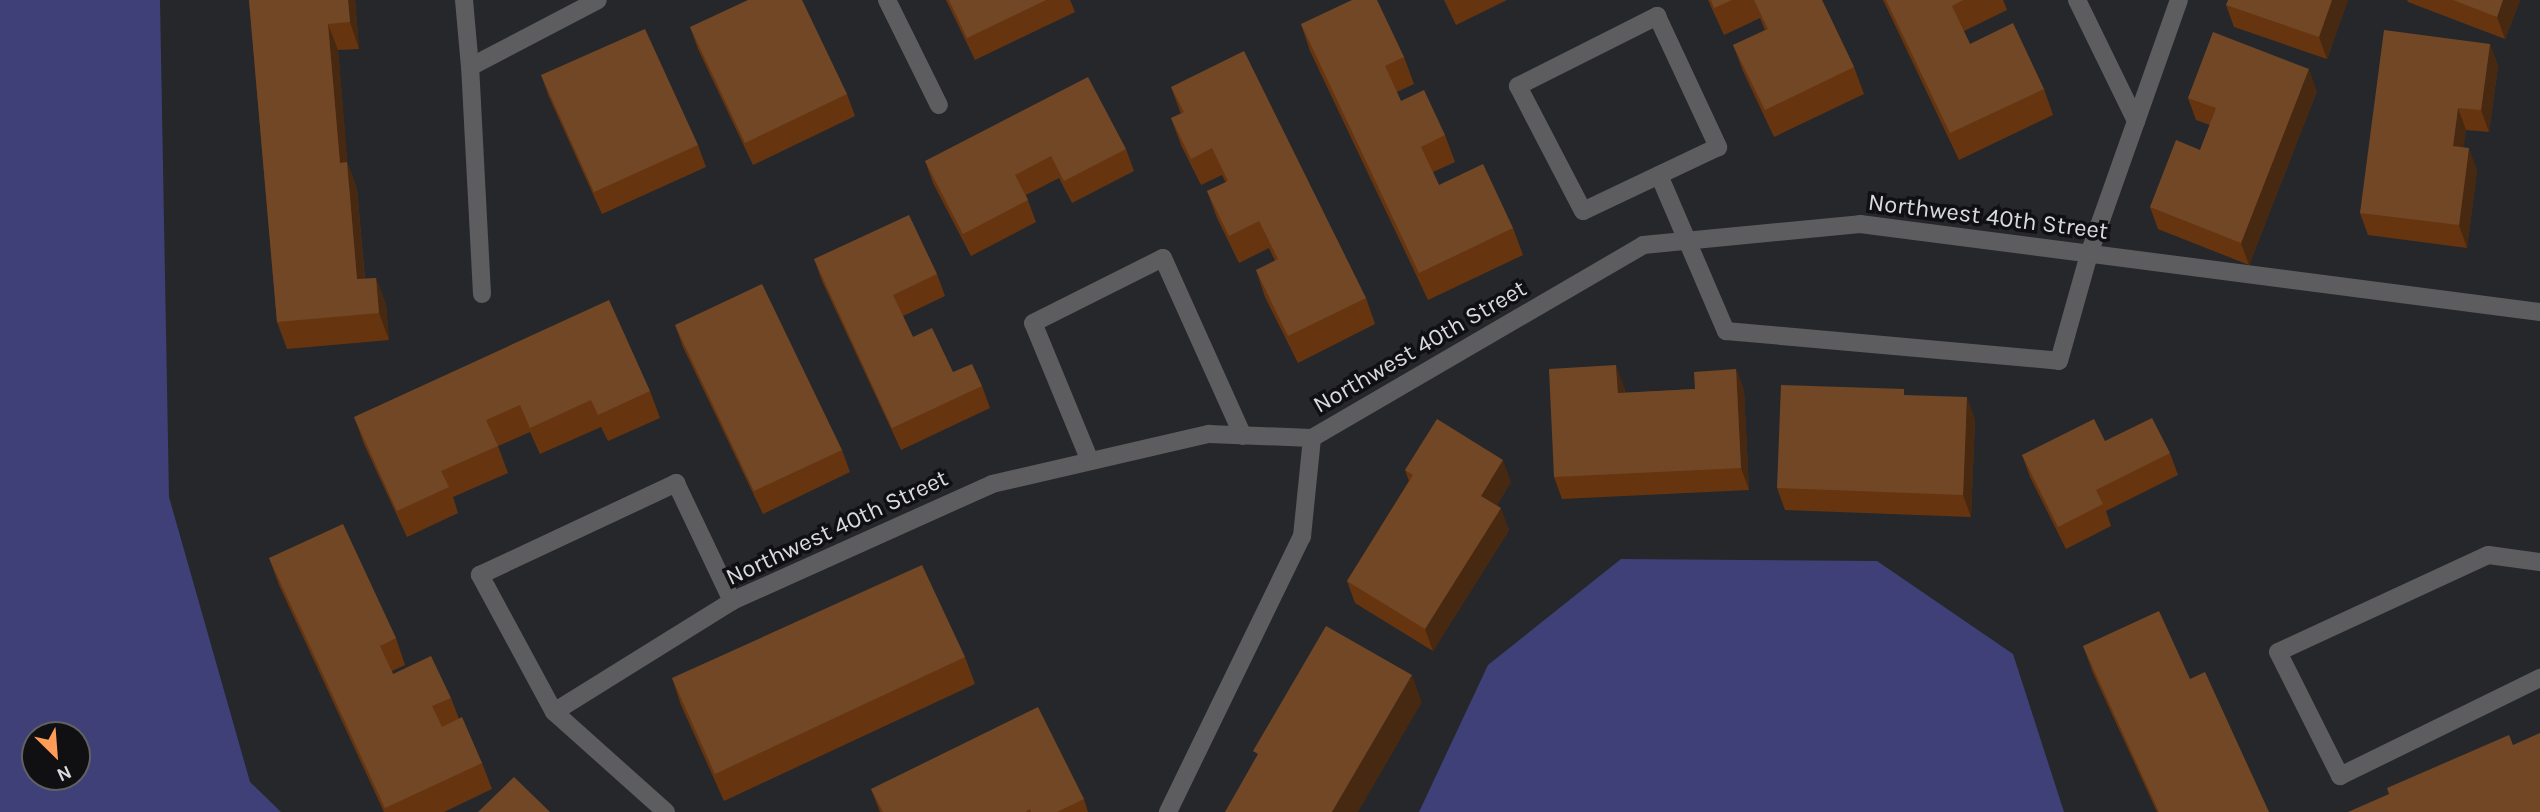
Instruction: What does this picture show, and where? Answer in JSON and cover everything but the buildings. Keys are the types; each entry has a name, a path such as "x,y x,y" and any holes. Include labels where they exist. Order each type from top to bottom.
{"street":[{"path":"464,0 482,294"},
{"path":"470,67 598,0"},
{"path":"887,0 939,105"},
{"path":"2077,0 2136,121"},
{"path":"1659,175 1726,331 2059,361 2089,254 2179,0"},
{"path":"1657,16 1718,147 1659,175 1583,211 1518,86 1657,16"},
{"name":"Northwest 40th Street","path":"554,712 733,601 992,484 1209,434 1312,438 1643,245 1860,224 2540,312"},
{"path":"1090,461 1033,323 1163,258 1243,436"},
{"name":"Northwest 40th Street","path":"1168,812 1302,536 1312,438"},
{"path":"666,812 554,712 480,575 676,483 733,601"},
{"path":"2540,562 2488,555 2278,652 2340,776 2540,678"}],"shaded area":[{"path":"0,0 160,0 169,497 250,782 281,812 0,812"},
{"path":"1621,559 1877,561 2013,654 2064,812 1419,812 1488,665"}]}
